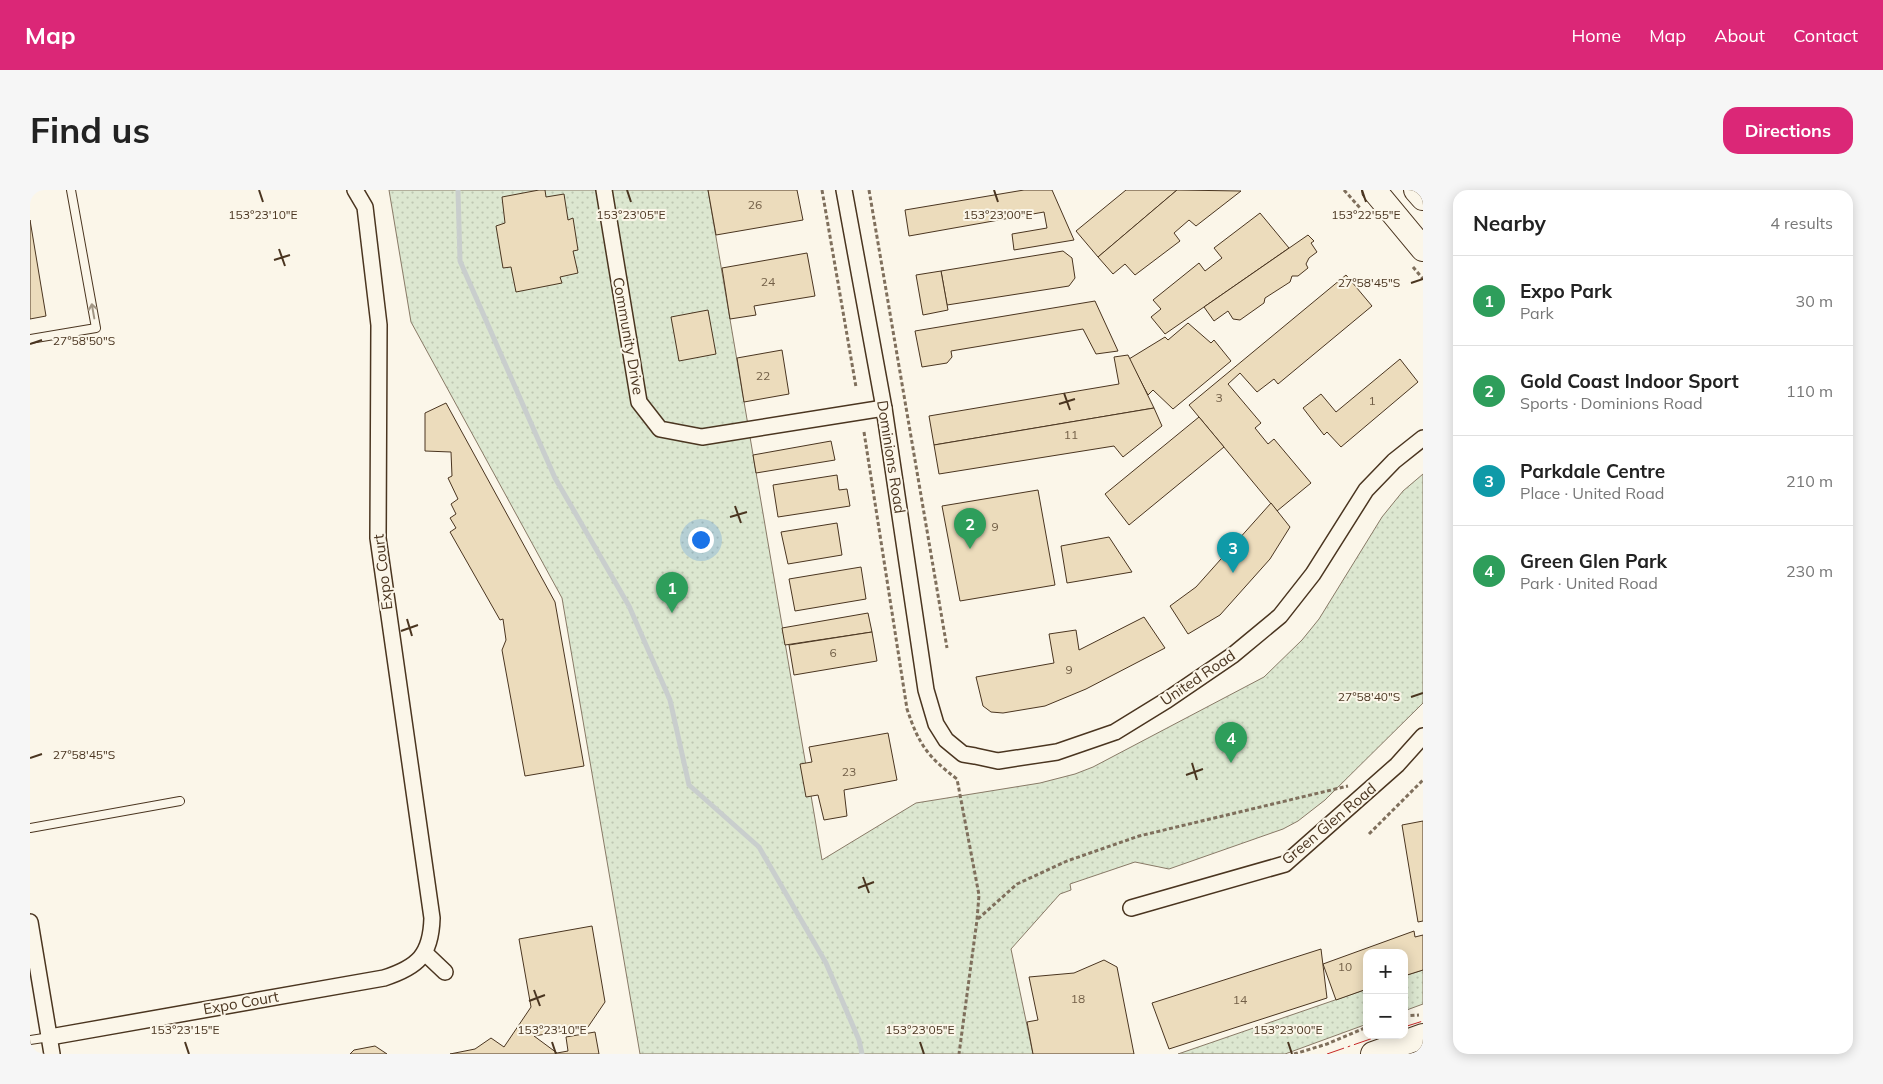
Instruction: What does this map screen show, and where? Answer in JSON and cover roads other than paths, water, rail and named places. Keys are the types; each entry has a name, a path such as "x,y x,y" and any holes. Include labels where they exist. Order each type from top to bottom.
{"main road":[{"path":"1374,190 1423,249"},
{"path":"1416,190 1423,198"},
{"path":"1373,1054 1423,1036"}],"street":[{"name":"Expo Court","path":"50,1037 384,978 400,973 412,966 425,953 432,932 432,918 378,538 379,325 365,208 355,190"},
{"name":"Community Drive","path":"604,190 639,402 660,429 702,437 884,408"},
{"name":"Dominions Road","path":"844,190 884,408 926,690 936,724"},
{"name":"United Road","path":"936,724 946,740 963,754 998,761 1057,752 1115,732 1167,700 1233,655 1280,616 1313,574 1360,498 1394,460 1423,438"},
{"name":"United Road","path":"1394,460 1423,445"},
{"name":"Green Glen Road","path":"1130,908 1285,864 1397,765 1423,736"},
{"path":"30,922 52,1054"},
{"path":"425,953 446,972"}],"lane":[{"path":"30,339 96,328 71,190"},
{"path":"30,828 180,801"},
{"path":"30,1040 50,1037"}],"waterway":[{"path":"458,190 460,261 555,478 629,606 670,700 689,785 759,847 826,963 859,1040 862,1054"}],"place":[{"name":"Gold Coast Indoor Sport","path":"970,549"},
{"name":"Parkdale Centre","path":"1233,573"},
{"name":"Expo Park","path":"672,613"},
{"name":"Green Glen Park","path":"1231,763"}]}
